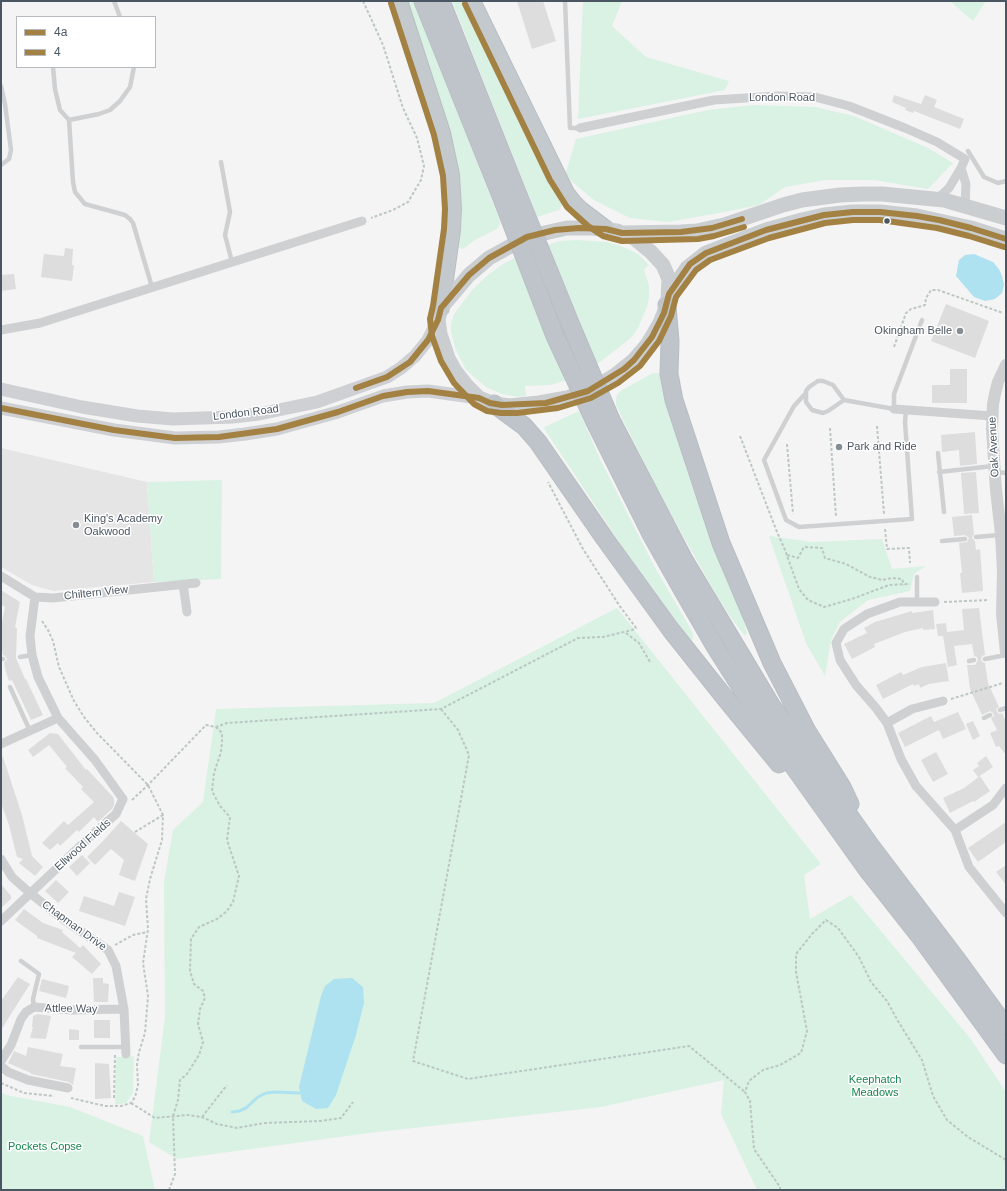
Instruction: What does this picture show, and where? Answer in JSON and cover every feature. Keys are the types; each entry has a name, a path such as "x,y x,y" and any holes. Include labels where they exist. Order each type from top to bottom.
{"highway":[{"path":"399,1 442,133 451,175 453,209 452,230 440,314"},
{"path":"423,1 510,198 570,323 603,421 651,534 699,620 769,732 866,868 918,934 1006,1054"},
{"path":"441,1 510,198"},
{"path":"472,1 566,193 581,210 606,229"},
{"path":"668,300 670,340 669,374 674,400 721,543 755,627 782,684 807,731 842,787 870,845"},
{"path":"486,401 524,426 538,442 605,539 671,630 775,759 818,802"},
{"path":"603,421 744,662 791,735 870,845 1006,1027"}],"main road":[{"path":"622,233 682,232 712,228 802,200 833,196 882,194 937,199 965,205 1006,218"},
{"path":"960,225 965,205"},
{"path":"668,300 669,280 665,268 645,246 634,238 606,229 567,228 527,237 489,258 460,285 440,314 440,334 452,365 466,386 486,401 517,405 546,402 579,394 596,387 624,369 640,352 656,330 668,300 687,268 706,253 766,230 808,218 837,213 880,212 917,216 960,225 1006,239"},
{"name":"London Road","path":"1,390 82,407 137,416 173,419 233,417 258,414 316,402 387,377 410,362 421,349 440,314"},
{"name":"London Road","path":"1,408 121,431 182,438 232,435 277,429 309,421 395,393 428,391 486,401"}],"street":[{"name":"London Road","path":"580,128 714,100 777,96 815,97 849,106 938,142 965,159 962,168 966,184 965,205"},
{"path":"937,199 950,188 962,168"},
{"path":"1,330 40,323 362,221"},
{"name":"Oak Avenue","path":"1006,365 998,382 992,416 1002,510 1001,534 1004,572 1002,614 1006,652"},
{"path":"894,409 992,416"},
{"name":"Chiltern View","path":"1,576 35,597 54,598 196,583"},
{"path":"183,584 188,612"},
{"path":"35,597 30,636 32,655 38,677 58,718 95,760 113,784 123,799 121,805"},
{"path":"935,602 900,602 867,614 844,629 836,643 840,660 856,685 876,708 886,723 901,759 916,786 955,830 969,867 1006,913"},
{"path":"886,723 912,709 944,701"},
{"path":"1,744 58,718"},
{"path":"955,830 992,805 1005,790"},
{"name":"Ellwood Fields","path":"30,893 116,814 121,805"},
{"name":"Chapman Drive","path":"1,859 12,877 30,893 60,917 108,950 116,966 124,1009 126,1050"},
{"path":"1,921 30,893"},
{"name":"Attlee Way","path":"1,1061 11,1046 26,1012 34,1007 72,1010 124,1009"},
{"path":"1,1066 8,1072 28,1080 68,1088"}],"lane":[{"path":"114,1 120,16"},
{"path":"565,1 570,128 580,128"},
{"path":"54,68 55,89 60,110 70,120 73,182 75,192 85,204 125,215 130,218 133,223 152,287"},
{"path":"70,120 99,114 110,110 120,101 130,87 134,68"},
{"path":"1,86 11,150 9,159 1,165"},
{"path":"968,151 984,177 998,183 1006,181"},
{"path":"221,162 230,212 225,235 232,262"},
{"path":"906,410 905,422 912,519 799,526 786,520 764,460 794,406 813,383 823,381 833,385 844,400 894,409 894,394 922,320"},
{"path":"806,393 806,402 817,412 828,412 844,400"},
{"path":"938,453 944,512"},
{"path":"940,472 998,470"},
{"path":"976,537 1001,534"},
{"path":"942,541 965,539"},
{"path":"917,577 917,602"},
{"path":"20,657 32,655"},
{"path":"985,659 1006,655"},
{"path":"10,688 30,731"},
{"path":"1000,710 1006,708"},
{"path":"984,718 990,715"},
{"path":"21,961 39,974 33,999 34,1007"},
{"path":"81,1047 126,1050"}],"path":[{"path":"362,221 393,210 408,202 421,180 424,166 417,138 403,108 383,45 363,1"},
{"path":"894,347 906,313 911,309 925,306 926,298 931,290 938,290 1003,313"},
{"path":"878,426 887,549 909,548 910,563"},
{"path":"830,428 837,524"},
{"path":"740,436 799,589 808,600 824,607 852,599 889,585 917,584"},
{"path":"788,444 793,516"},
{"path":"121,805 129,802 148,785 206,725 216,727 227,723 441,709 578,638 603,637 636,628 619,605 583,549 546,479"},
{"path":"787,555 798,558 804,547 822,548 825,558 846,564 870,577 882,580 892,578 902,579 904,584"},
{"path":"935,602 988,600"},
{"path":"34,609 48,630 53,641 59,667 74,702 97,733 148,785"},
{"path":"625,632 639,643 650,662"},
{"path":"944,701 1003,683"},
{"path":"441,709 458,730 469,755 413,1062 468,1079 689,1046 745,1092 750,1101 754,1149 780,1187 780,1190"},
{"path":"169,1190 175,1174 173,1116 178,1100 180,1080 187,1074 199,1055 203,1042 198,1024 200,1010 205,998 203,991 194,984 190,971 191,940 199,927 217,919 227,911 234,902 239,876 227,840 230,817 220,806 212,791 214,773 221,752 222,742 222,733 216,727"},
{"path":"135,832 163,815"},
{"path":"745,1092 749,1081 763,1070 780,1065 801,1053 807,1031 796,972 796,954 812,934 826,920 838,928 859,957 871,982 887,1000 922,1060 932,1096 947,1120 968,1137 1006,1160"},
{"path":"108,950 133,935 147,932"},
{"path":"114,1098 115,1053 126,1050"},
{"path":"202,1117 227,1084"},
{"path":"131,1102 155,1118 187,1115 202,1117 216,1124 237,1128 264,1124 321,1121 342,1118 353,1102"}],"shaded area":[{"name":"King's Academy Oakwood","path":"1,448 147,482 154,582 54,591 32,585 1,567"}],"green space":[{"path":"407,1 413,1 422,20 500,221 500,225 497,229 475,240 463,249 459,248 462,218 458,166 442,108"},
{"path":"452,1 465,1 561,199 563,204 559,210 537,217"},
{"path":"583,1 622,1 612,26 646,57 729,81 725,90 578,119"},
{"path":"950,1 986,1 973,21"},
{"path":"753,105 815,107 854,116 928,148 953,163 928,189 874,180 825,180 785,187 759,205 668,222 630,218 594,200 565,176 576,139 708,110"},
{"path":"577,240 606,242 618,245 638,254 649,265 644,269 649,286 649,298 647,307 638,328 631,338 600,362 564,381 550,385 525,386 526,396 519,397 502,394 486,387 466,370 455,348 451,331 451,324 454,314 473,289 503,264 531,250 560,241"},
{"path":"653,373 662,375 667,404 691,483 725,577 740,609 747,633 745,636 717,596 700,566 660,494 616,405 617,395 622,390"},
{"path":"579,411 600,459 653,564 693,633 693,640 689,638 624,549 545,430 544,427"},
{"path":"222,480 221,579 154,582 147,482"},
{"path":"769,536 812,542 882,539 892,569 926,566 914,574 910,591 868,600 840,622 831,640 825,676 806,643"},
{"name":"Keephatch Meadows","path":"617,608 821,864 804,875 810,919 851,895 970,1038 1006,1092 1006,1190 757,1190 721,1114 724,1080 601,1107 369,1133 177,1159 149,1142 165,1017 164,882 173,830 203,802 216,709 434,703"},
{"path":"134,1056 133,1093 126,1103 115,1105 116,1057"},
{"name":"Pockets Copse","path":"1,1092 6,1095 70,1107 143,1136 155,1190 1,1190"}],"water":[{"path":"974,254 993,262 999,269 1004,285 1002,293 995,299 985,301 974,297 956,276 959,260 965,255"},
{"path":"352,978 363,987 364,1003 356,1035 336,1095 328,1108 316,1109 302,1101 299,1087 321,996 325,986 334,979"}],"building":[{"path":"517,1 543,1 556,41 532,49"},
{"path":"894,95 921,104 925,95 937,100 934,107 964,119 960,129 914,111 913,113 905,110 906,108 892,102"},
{"path":"65,248 73,249 72,265 74,265 72,281 41,277 44,254 64,256"},
{"path":"14,274 16,289 1,291 1,275"},
{"name":"Okingham Belle","path":"946,304 989,321 975,358 931,341"},
{"path":"950,369 967,369 967,403 932,403 932,385 950,385"},
{"path":"975,432 977,464 960,466 959,450 942,452 941,435"},
{"path":"976,472 979,513 964,514 961,473"},
{"path":"972,515 974,534 972,538 975,541 976,550 980,549 983,591 962,593 959,543 967,542 969,538 965,535 954,536 952,517"},
{"path":"1,590 20,602 15,627 17,628 16,658 43,715 31,720 12,680 9,681 6,672 4,663 7,659 3,655 1,645 1,627 5,607 1,604"},
{"path":"979,608 985,655 982,656 981,659 982,662 985,663 988,683 999,707 996,709 997,712 999,714 1002,713 1006,722 1006,755 999,746 996,747 990,733 997,730 991,718 994,716 993,713 990,711 982,715 970,689 967,665 975,665 978,660 977,657 974,656 972,644 954,646 957,665 948,667 943,636 938,636 936,624 946,623 947,632 964,630 962,609"},
{"path":"933,610 935,629 923,630 923,628 905,632 874,644 875,647 852,659 844,644 867,633 864,628 875,622 912,611 912,613"},
{"path":"946,663 949,681 929,684 920,688 919,684 914,686 913,684 883,699 876,685 901,672 903,675 922,667"},
{"path":"958,712 966,729 943,739 939,730 905,747 898,733 931,716 934,722"},
{"path":"973,721 980,736 973,740 966,724"},
{"path":"50,733 58,734 86,770 87,769 114,798 114,805 112,809 98,822 94,817 79,832 77,830 60,846 58,843 50,850 42,843 64,821 68,825 94,802 81,789 83,787 65,768 67,767 49,745 33,757 28,750"},
{"path":"936,752 948,774 933,782 921,760"},
{"path":"986,756 993,767 978,777 973,770 979,766 977,763"},
{"path":"1,757 3,757 22,815 32,856 43,867 35,876 19,863 23,859 17,857 9,825 1,803"},
{"path":"980,776 990,791 974,802 973,801 950,813 943,798 964,788"},
{"path":"121,821 148,844 135,881 119,875 124,860 111,849 95,865 87,857"},
{"path":"1006,822 1006,842 978,862 968,848"},
{"path":"82,855 90,863 77,876 69,867"},
{"path":"1006,865 1006,885 996,872"},
{"path":"56,880 69,892 58,903 45,891"},
{"path":"1,884 11,896 11,899 1,908"},
{"path":"119,892 135,897 125,926 79,911 84,896 114,906"},
{"path":"24,909 43,923 63,930 62,932 80,948 83,945 101,964 92,974 72,957 76,953 37,938 37,936 15,920"},
{"path":"18,977 30,984 1,1030 1,1001"},
{"path":"93,978 103,978 103,983 109,984 108,1002 94,1002"},
{"path":"42,979 69,986 66,998 39,991"},
{"path":"38,1014 51,1016 46,1039 30,1038 33,1027 33,1016"},
{"path":"94,1020 110,1020 110,1038 94,1038"},
{"path":"69,1029 79,1030 79,1040 69,1040"},
{"path":"28,1047 63,1054 60,1066 76,1068 73,1085 69,1082 31,1074 8,1063 14,1051 26,1056"},
{"path":"95,1063 109,1064 111,1098 95,1099"}],"waterway":[{"path":"232,1112 246,1108 258,1097 266,1093 300,1093"}],"transit line":[{"name":"4","path":"391,3 434,135 443,176 445,209 444,229 430,319 432,336 441,361 454,383 474,404 487,411 517,413 558,408 591,398 618,383 640,366 659,341 671,316 676,297 696,270 710,260 769,238 825,223 853,220 880,220 937,228 1004,247"},
{"name":"4","path":"465,4 550,180 567,207 588,226 603,236 622,241 698,239 744,227"},
{"name":"4a","path":"1,408 114,430 175,438 219,437 277,429 338,412 383,396 407,392 428,391 479,398 490,403 502,405 546,403 588,391 624,369 634,360 652,337 664,313 669,294 690,264 706,253 766,230 824,215 853,212 880,212 939,220 1006,239"},
{"name":"4a","path":"356,388 387,377 410,362 428,340 438,320 441,308 469,275 489,258 527,237 555,230 579,228 606,229 622,233 681,232 712,228 742,219"}],"place":[{"name":"Okingham Belle","path":"960,331"},
{"name":"Park and Ride","path":"839,447"},
{"name":"King's Academy Oakwood","path":"76,525"}]}
